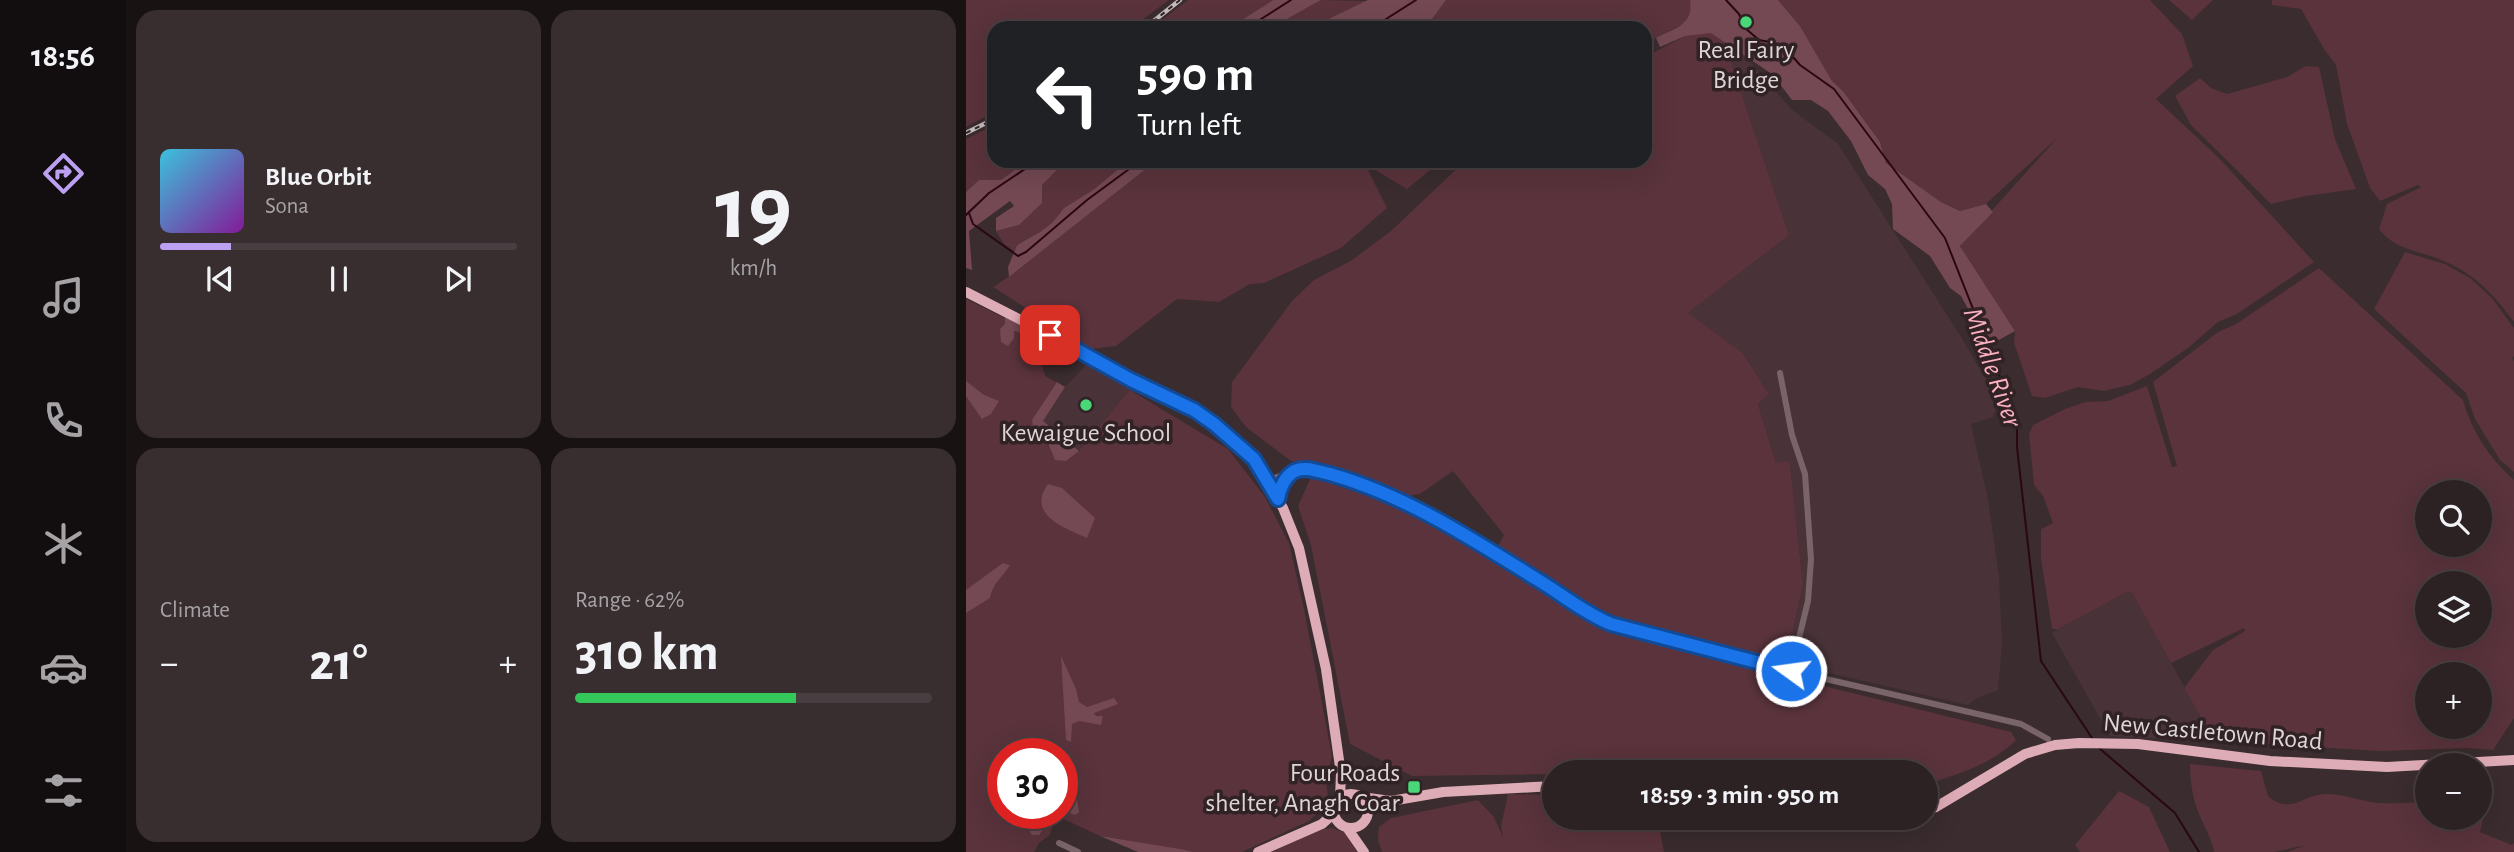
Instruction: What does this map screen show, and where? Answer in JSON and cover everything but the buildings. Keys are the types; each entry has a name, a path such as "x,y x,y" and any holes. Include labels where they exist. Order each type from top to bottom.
{"highway":[{"path":"966,292 1068,344 1131,380 1194,410 1231,437 1254,459 1278,499 1299,548 1326,669 1342,774 1340,799"},
{"name":"New Castletown Road","path":"1938,806 2025,754 2054,744 2138,744 2221,756 2387,767 2514,760"},
{"path":"1342,774 1367,806 1363,851"},
{"path":"1258,852 1322,824 1334,813 1335,805 1340,799 1349,794 1391,801 1443,792 1542,787"},
{"path":"1322,824 1344,827 1364,822 1391,801"},
{"path":"1334,813 1363,851"}],"street":[{"path":"1780,373 1792,435 1805,474 1811,559 1808,601 1791,671"},
{"path":"1268,480 1294,471 1312,470 1372,486 1459,532 1589,615 1611,624 1791,671 2021,724 2048,739"},
{"path":"1278,499 1282,484 1294,471"},
{"path":"1059,843 1076,852"}],"shaded area":[{"path":"966,0 1169,0 1140,21 987,21 987,116 966,127"},
{"path":"1188,0 1273,0 1240,21 1160,21"},
{"path":"1273,0 1321,0 1287,19 1240,21"},
{"path":"1321,0 1368,1 1325,21 1276,21 1287,19"},
{"path":"1368,0 1446,0 1429,21 1324,21"},
{"path":"1446,0 1690,0 1692,12 1685,23 1652,40 1652,21 1429,21"},
{"path":"1690,0 1778,0 1800,26 1832,81 1843,91 1880,142 1886,163 1941,202 1960,211 1986,204 1993,212 1960,246 2015,331 1988,346 1961,296 1950,288 1930,256 1893,229 1892,204 1885,189 1868,175 1851,141 1828,111 1811,100 1792,100 1772,74 1711,33 1685,36 1660,47 1656,38 1682,25 1689,15"},
{"path":"1778,0 2150,0 2182,34 2193,66 2156,99 2219,158 2314,262 2237,314 2218,322 2188,348 2130,385 2104,391 2078,387 2045,398 2032,396 2014,343 2015,331 1960,246 2057,138 1986,204 1960,211 1941,202 1886,163 1880,142 1843,91 1832,81 1800,26"},
{"path":"2169,0 2213,0 2192,20"},
{"path":"2272,0 2514,0 2514,322 2492,295 2467,273 2437,258 2393,242 2379,229 2387,204 2421,187 2418,185 2380,201 2370,188 2347,124 2336,65 2301,9 2272,5"},
{"path":"1711,32 1724,41 1789,235 1688,313 1742,352 1769,394 1758,404 1776,463 1787,461 1790,464 1803,585 1786,663 1613,620 1590,610 1537,573 1496,550 1504,535 1453,471 1420,494 1408,496 1291,461 1246,427 1231,407 1232,382 1292,301 1314,280 1352,260 1391,231 1458,168 1652,168 1652,53 1685,36"},
{"path":"1724,41 1740,50 1791,109 1838,144 1961,337 1999,402 1993,417 1971,424 1988,499 1999,577 2002,644 1998,690 1977,698 1968,705 1786,663 1803,585 1790,464 1776,463 1758,404 1769,394 1742,352 1688,313 1789,235"},
{"path":"2306,66 2319,67 2335,139 2356,189 2271,204 2191,125 2175,96 2200,78 2211,88 2227,94 2287,77"},
{"path":"987,128 987,168 1017,168 1001,180 979,180 966,192 966,139"},
{"path":"1017,168 1059,168 1042,185 1042,203 1019,225 996,231 996,218 1014,206 1010,201 969,231 972,270 966,268 966,192 979,180 1001,180"},
{"path":"1059,168 1120,168 1093,190 1064,208 1053,222 1017,245 1014,251 1004,244 996,231 1019,225 1042,185"},
{"path":"1120,168 1147,168 1009,277 1008,267 1017,245 1040,232 1053,222 1064,208 1093,190"},
{"path":"1147,168 1367,168 1387,208 1341,248 1264,283 1250,284 1219,302 1177,299 1116,346 1090,349 993,287"},
{"path":"1372,168 1432,168 1407,189"},
{"path":"2405,252 2445,264 2470,278 2492,298 2514,328 2514,472 2500,460 2475,419 2466,393 2374,309"},
{"path":"2319,268 2463,400 2482,444 2514,480 2514,718 2493,750 2467,748 2381,751 2209,741 2199,713 2184,688 2213,650 2245,631 2244,628 2171,663 2132,593 2127,592 2057,630 2052,628 2041,559 2041,529 2053,523 2043,496 2034,485 2029,434 2033,425 2085,402 2108,401 2147,386 2172,467 2177,466 2153,382 2218,332 2236,324"},
{"path":"966,299 1033,332 1045,376 1065,387 1043,421 1079,451 1130,390 1228,449 1265,497 1289,543 1332,756 1326,781 1328,797 1322,809 1309,821 1242,852 1193,852 1100,836 1078,826 1078,738 987,738 987,829 1052,829 1050,835 1039,843 1034,852 966,852"},
{"path":"1005,317 1033,332 1036,339 1025,339 1019,332 1014,331 1014,338 1008,346 1001,342 1000,329 1005,324"},
{"name":"Kewaigue School","path":"1088,363 1156,406 1079,451 1043,421 1065,387"},
{"path":"966,381 984,395 999,401 991,414 982,419 966,396"},
{"path":"1057,382 1065,387 1043,421 1079,451 1066,461 1055,460 1046,438 1034,433 1032,420"},
{"path":"1311,477 1383,501 1445,533 1551,595 1589,622 1710,658 2011,732 2016,740 1985,762 1938,781 1938,760 1542,760 1542,774 1412,776 1350,744 1311,545 1298,506"},
{"path":"1048,484 1062,488 1095,518 1087,538 1059,525 1045,512 1042,495"},
{"path":"1003,563 1010,565 995,585 990,598 966,613 966,590"},
{"path":"2127,592 2132,593 2199,713 2209,741 2110,736 2052,633"},
{"path":"1061,656 1079,702 1087,707 1114,698 1118,704 1094,713 1096,716 1103,716 1101,725 1079,721 1072,724 1071,738 1066,738"},
{"path":"2190,764 2261,771 2268,796 2283,804 2296,803 2324,794 2379,803 2415,802 2415,830 2480,830 2512,845 2514,843 2514,852 2287,852 2306,845 2275,852 2214,852 2195,803"},
{"path":"2119,791 2149,807 2170,852 2080,852 2075,845"},
{"path":"1508,794 1542,795 1542,830 1660,830 1664,852 1382,852 1378,840 1379,827 1391,818 1478,800 1494,817 1503,837 1501,826"},
{"path":"1332,828 1345,833 1357,852 1272,852 1318,830"},
{"path":"1030,829 1043,829 1039,835 1032,835"},
{"path":"1100,836 1180,849 1193,852 1138,852"}],"waterway":[{"name":"Middle River","path":"1258,21 1291,0"},
{"path":"1383,21 1416,0"},
{"name":"Middle River","path":"1726,0 1739,14 1745,28 1759,40 1775,43 1786,49 1800,65 1834,89 1945,238 2017,420 2017,447 2041,661 2092,738"},
{"name":"Middle River","path":"966,215 989,193 1026,168"},
{"path":"969,213 973,224 1018,256 1130,168"},
{"name":"Middle River","path":"2099,748 2175,813 2199,852"}],"railway":[{"path":"1154,21 1180,0"},
{"path":"966,133 987,122"}],"place":[{"name":"Real Fairy Bridge","path":"1746,22"},
{"name":"Kewaigue School","path":"1086,405"},
{"name":"Four Roads shelter, Anagh Coar","path":"1414,787"}],"route":[{"path":"1050,335 1131,380 1172,398 1214,424 1254,459 1278,499 1282,484 1294,471 1301,469 1372,486 1459,532 1542,582 1589,615 1656,637 1791,671"}]}
